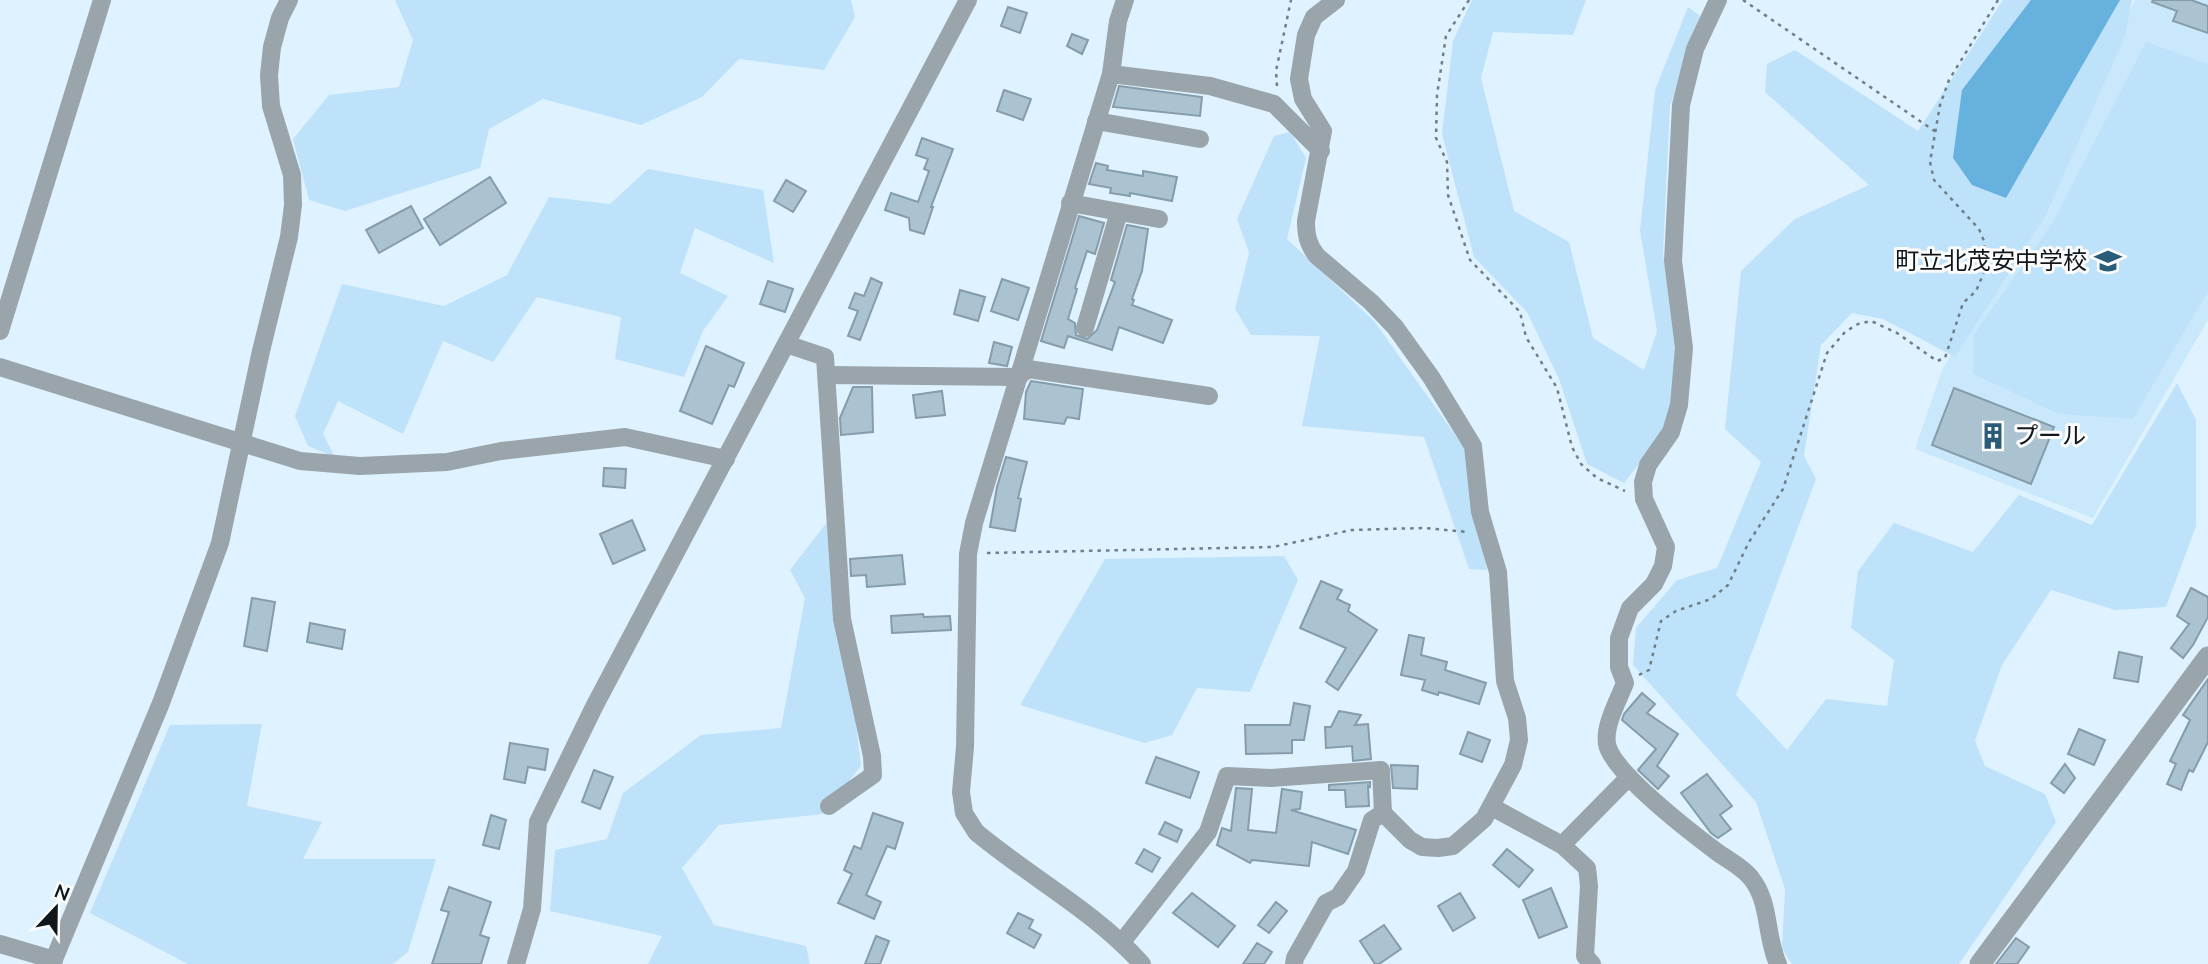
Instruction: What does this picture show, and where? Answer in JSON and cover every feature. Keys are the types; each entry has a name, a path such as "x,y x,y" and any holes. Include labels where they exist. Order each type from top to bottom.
{"street":[{"path":"0,331 102,0"},
{"path":"0,944 53,962 161,703 220,543 261,351 289,237 293,205 292,175 271,106 269,75 272,47 280,18 289,0"},
{"path":"516,964 533,909 538,822 595,705 968,0"},
{"path":"1125,0 1118,21 1111,74 974,523 968,554 965,747 961,792 964,813 976,832 1087,911 1142,964"},
{"path":"1122,942 1208,832 1227,776 1271,778 1381,770 1383,813 1410,840 1422,847 1438,848 1453,846 1492,807 1496,794 1513,765 1519,740 1517,718 1505,681 1498,572 1480,512 1473,446 1431,377 1395,327 1311,248 1306,236 1306,221 1324,131 1303,99 1299,79 1306,34 1314,17 1336,0"},
{"path":"1718,0 1695,49 1681,105 1673,261 1684,348 1679,405 1671,432 1648,465 1643,482 1644,499 1665,547 1664,566 1654,584 1630,608 1619,638 1619,667 1625,683 1607,730 1607,747 1629,777 1679,824 1751,877 1766,905 1772,950 1778,964"},
{"path":"1111,74 1210,86 1275,104 1321,150"},
{"path":"1096,121 1200,139"},
{"path":"1070,203 1159,219"},
{"path":"1085,328 1119,212"},
{"path":"786,344 825,357 842,619 872,756 873,775 829,806"},
{"path":"0,367 300,461 360,466 447,462 501,451 625,437 726,458"},
{"path":"827,375 1018,377 1028,369 1209,396"},
{"path":"1980,964 2208,657"},
{"path":"1562,845 1629,777"},
{"path":"1492,807 1562,845 1587,868 1589,886 1585,956 1592,964"},
{"path":"1294,964 1326,904 1338,897 1356,871 1371,820 1383,813"}],"path":[{"path":"1469,0 1446,36 1437,95 1436,138 1447,162 1448,195 1470,260 1520,312 1526,337 1557,388 1572,447 1581,464 1597,478 1644,499"},
{"path":"1743,0 1936,132"},
{"path":"1625,683 1649,670 1661,621 1676,611 1711,599 1728,585 1749,542 1783,489 1827,353 1845,332 1858,324 1871,321 1897,334 1937,361 1945,358 1964,303 1976,291 1985,270 1984,242 1979,229 1934,180 1930,162 1940,106 1949,80 1998,0"},
{"path":"968,554 1273,547 1352,530 1424,528 1485,533"}],"shaded area":[{"path":"395,0 851,0 855,17 824,70 739,59 702,97 641,125 543,99 489,129 480,168 345,211 309,200 293,139 329,95 399,87 413,40"},
{"path":"1472,0 1586,0 1573,35 1493,32 1481,78 1514,211 1569,242 1593,338 1644,370 1657,331 1640,231 1655,90 1688,7 1700,16 1670,106 1663,253 1677,364 1670,424 1624,483 1587,464 1559,379 1527,312 1474,257 1442,134 1453,41"},
{"path":"2003,0 2132,0 2125,36 2046,215 1955,357 1883,319 1852,313 1821,345 1804,456 1816,479 1736,695 1787,750 1826,699 1887,706 1894,660 1851,628 1858,571 1894,523 1973,552 2019,495 2092,525 2177,383 2196,420 2196,526 2166,607 2115,610 2051,590 2002,665 1975,741 1985,766 2045,794 2056,822 1959,964 1792,964 1782,949 1785,889 1756,802 1633,665 1636,628 1677,580 1717,568 1761,462 1725,429 1741,271 1795,219 1869,185 1765,92 1767,64 1795,50 1918,131"},
{"name":"町立北茂安中学校","path":"2135,0 2208,0 2208,320 2093,518 1915,449 1942,370 2044,203"},
{"name":"町立北茂安中学校","path":"2146,42 2208,64 2208,291 2133,419 2059,414 1973,374 1973,336 2053,222"},
{"path":"1290,132 1306,158 1287,239 1374,321 1468,453 1487,570 1469,569 1424,437 1302,426 1320,336 1251,335 1235,309 1249,253 1237,219 1274,136"},
{"path":"648,169 763,190 774,263 695,228 680,273 728,296 703,331 684,377 615,359 621,317 537,297 493,362 443,341 403,434 338,401 323,434 335,457 308,446 295,416 342,284 444,306 507,275 549,197 610,204"},
{"path":"831,517 861,766 823,814 719,825 682,868 714,925 806,946 810,964 648,964 662,936 550,911 555,850 607,839 623,793 701,735 781,728 805,598 790,570"},
{"path":"1284,556 1298,580 1250,692 1197,688 1172,735 1145,743 1020,705 1105,559"},
{"path":"262,724 247,806 322,822 303,859 436,859 408,952 393,964 188,964 90,913 170,725"}],"water":[{"path":"2031,0 2120,0 2006,198 1972,185 1953,158 1962,90"}],"building":[{"path":"2191,0 2208,6 2208,33 2173,21 2177,11 2152,2"},
{"path":"1008,7 1027,13 1020,33 1001,26"},
{"path":"1072,34 1088,40 1082,54 1067,46"},
{"path":"1119,86 1202,97 1200,116 1113,107"},
{"path":"1004,90 1031,99 1023,120 997,111"},
{"path":"922,138 953,149 924,234 910,230 909,218 885,210 891,193 918,202 929,171 924,169 928,159 916,155"},
{"path":"1096,163 1108,166 1107,170 1143,176 1143,171 1177,177 1172,201 1130,193 1130,196 1110,193 1111,188 1089,184"},
{"path":"490,177 506,203 440,245 424,219"},
{"path":"786,180 806,191 793,212 774,201"},
{"path":"411,206 423,228 379,253 366,230"},
{"path":"1079,216 1104,223 1095,254 1087,251 1075,288 1077,289 1068,319 1075,323 1076,335 1087,339 1097,330 1115,282 1111,280 1127,225 1148,229 1142,271 1132,305 1172,320 1163,343 1119,327 1112,350 1068,336 1064,348 1041,341"},
{"path":"871,278 882,283 860,340 848,336 858,311 849,308 855,293 864,296"},
{"path":"1002,279 1029,288 1018,320 991,311"},
{"path":"768,281 793,289 785,312 760,304"},
{"path":"960,290 985,297 978,321 954,314"},
{"path":"994,342 1012,347 1007,366 989,363"},
{"path":"706,346 744,363 734,387 729,385 712,424 680,411"},
{"path":"1031,381 1083,389 1079,419 1067,417 1064,424 1024,419 1026,392"},
{"path":"853,387 872,387 873,432 841,435 840,418"},
{"name":"プール","path":"1954,388 2054,427 2031,484 1932,445"},
{"path":"942,391 945,415 916,418 913,395"},
{"path":"1006,457 1027,462 1018,498 1021,499 1015,531 990,527"},
{"path":"604,468 626,469 625,488 603,486"},
{"path":"632,520 645,550 613,564 600,534"},
{"path":"902,555 905,584 867,587 866,575 851,576 850,559"},
{"path":"1321,581 1342,590 1337,599 1350,605 1348,611 1377,630 1338,690 1326,682 1346,648 1300,628"},
{"path":"2191,588 2208,597 2208,617 2183,658 2171,648 2189,624 2177,616"},
{"path":"252,598 275,602 267,651 244,646"},
{"path":"923,614 924,617 950,616 951,630 892,633 891,616"},
{"path":"310,623 345,630 342,649 307,642"},
{"path":"1409,635 1424,638 1421,655 1447,662 1445,670 1486,683 1479,704 1439,692 1438,695 1422,690 1425,680 1401,675"},
{"path":"2119,652 2142,657 2138,682 2114,678"},
{"path":"2208,679 2208,742 2193,772 2189,770 2181,790 2167,784 2176,764 2170,761 2190,720 2183,715"},
{"path":"1642,693 1655,704 1647,713 1678,734 1657,766 1669,776 1658,789 1638,770 1656,749 1622,720"},
{"path":"1294,703 1310,706 1304,740 1292,740 1292,753 1246,754 1245,725 1290,725"},
{"path":"1339,711 1361,715 1355,725 1368,724 1371,759 1353,761 1352,746 1326,748 1325,727 1331,727"},
{"path":"2079,729 2105,740 2094,765 2068,754"},
{"path":"1468,732 1490,740 1482,762 1460,754"},
{"path":"510,743 548,749 545,770 528,767 525,783 504,779"},
{"path":"1156,757 1199,772 1190,798 1146,783"},
{"path":"2065,764 2075,778 2064,793 2051,783"},
{"path":"1391,765 1418,766 1417,789 1393,788"},
{"path":"594,770 613,777 600,809 582,802"},
{"path":"1707,774 1732,806 1720,815 1731,829 1718,838 1711,833 1681,793"},
{"path":"1370,782 1369,806 1346,807 1345,790 1329,790 1329,785"},
{"path":"1236,788 1252,789 1248,830 1276,833 1282,789 1302,792 1300,809 1291,810 1356,830 1348,854 1312,842 1309,866 1252,860 1250,863 1217,845 1222,828 1231,831"},
{"path":"873,813 903,823 895,849 887,846 866,895 881,902 874,919 838,903 852,874 844,870 854,846 861,849"},
{"path":"491,815 506,820 499,849 483,845"},
{"path":"1165,822 1182,830 1177,842 1159,834"},
{"path":"1144,849 1160,858 1152,872 1136,863"},
{"path":"1507,849 1533,870 1519,887 1493,865"},
{"path":"449,887 491,902 480,935 489,938 481,964 432,964 449,912 441,910"},
{"path":"1551,888 1567,927 1539,938 1523,900"},
{"path":"1192,893 1235,926 1218,947 1173,913"},
{"path":"1460,893 1475,918 1453,931 1438,906"},
{"path":"1276,902 1287,911 1269,933 1258,925"},
{"path":"1018,913 1033,920 1029,928 1041,935 1034,948 1007,933"},
{"path":"1384,925 1401,949 1375,964 1360,941"},
{"path":"876,936 889,941 880,964 865,964"},
{"path":"2016,938 2029,947 2017,964 1996,964"},
{"path":"1257,943 1272,952 1264,964 1243,964"}],"place":[{"name":"町立北茂安中学校","path":"2108,261"},
{"name":"プール","path":"1993,436"}]}
